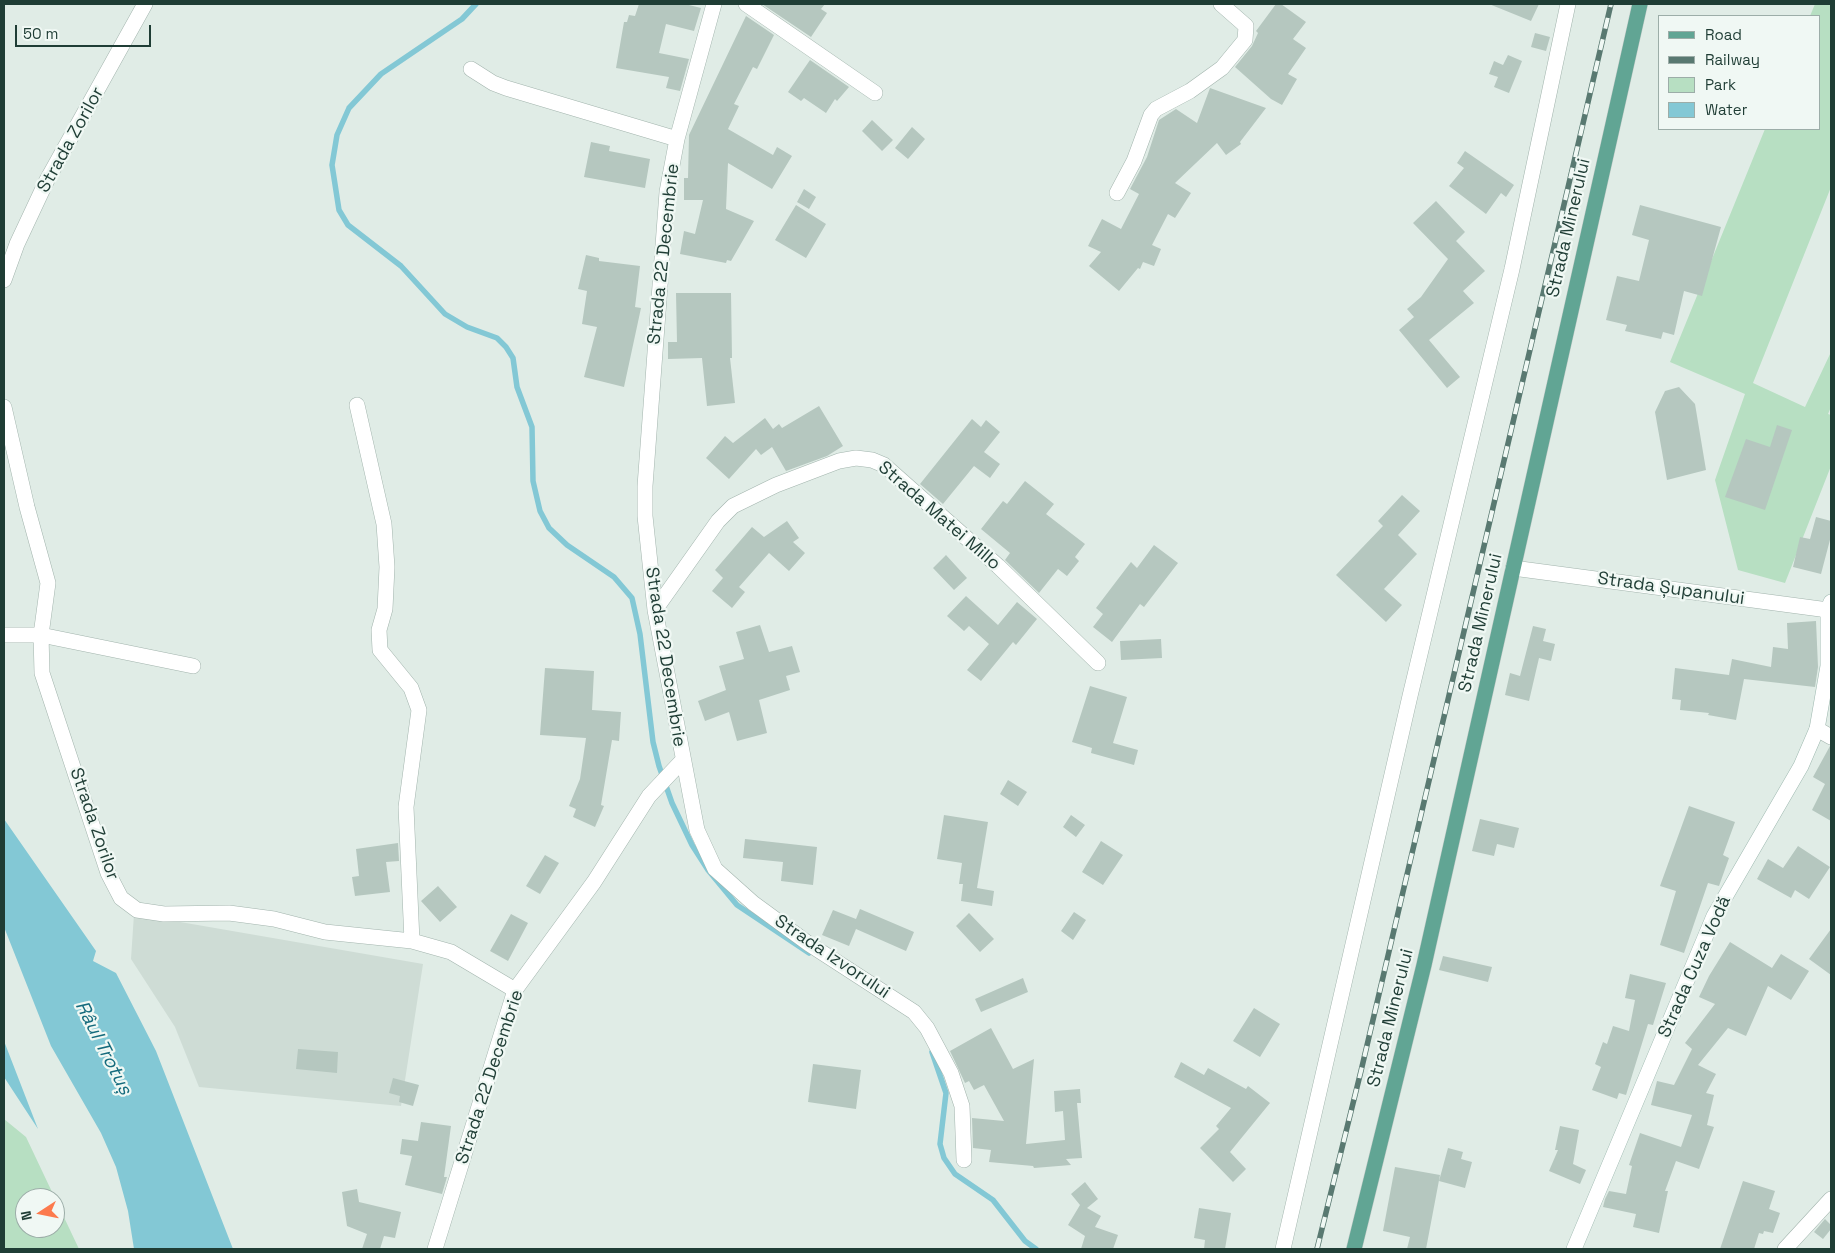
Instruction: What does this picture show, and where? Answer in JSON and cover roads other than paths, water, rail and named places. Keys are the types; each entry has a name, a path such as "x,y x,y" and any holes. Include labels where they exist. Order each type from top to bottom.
{"main road":[{"name":"Strada Minerului","path":"1354,1249 1424,965 1640,4"}],"street":[{"name":"Strada Zorilor","path":"4,280 17,244 47,180 145,4"},
{"name":"Strada 22 Decembrie","path":"436,1249 515,990 594,882 649,796 682,761 654,610 645,516 646,450 663,226 670,175 714,4"},
{"path":"746,4 875,93"},
{"path":"1116,193 1134,161 1151,115 1156,109 1190,91 1222,68 1245,40 1246,26 1222,4"},
{"path":"1284,1249 1408,705 1512,269 1568,4"},
{"path":"471,69 493,83 506,88 678,138"},
{"path":"357,405 384,524 387,567 385,609 379,630 380,650 411,688 419,710 406,807 412,941"},
{"name":"Strada Zorilor","path":"4,407 27,507 48,582 41,636 42,673 108,873 121,898 137,910 164,914 228,913 274,919 325,932 412,941 451,952 515,990"},
{"name":"Strada Matei Millo","path":"654,610 718,521 733,506 776,485 839,461 856,458 872,460 884,465 984,554 1098,663"},
{"name":"Strada Șupanului","path":"1513,568 1830,606"},
{"name":"Strada Cuza Vodă","path":"1574,1249 1714,916 1801,766 1817,729 1828,666 1830,606"},
{"path":"4,636 41,636 193,666"},
{"path":"1817,729 1831,737"},
{"name":"Strada Izvorului","path":"682,761 697,830 715,869 753,902 809,944 914,1012 926,1028 952,1073 962,1106 964,1160"},
{"path":"1785,1249 1831,1199"}],"water":[{"name":"Râul Trotuș","path":"4,819 96,951 93,961 116,973 156,1051 233,1249 134,1249 128,1211 116,1167 101,1133 51,1046 4,927"},
{"path":"4,1041 38,1129 4,1077"}],"waterway":[{"path":"476,4 462,19 381,74 349,108 337,135 332,165 339,210 348,225 401,266 445,314 467,327 497,338 513,358 517,387 532,427 533,481 540,511 549,528 567,545 614,577 632,598 640,634 653,742 672,803 692,845 708,870 737,905 809,953"},
{"path":"932,1052 946,1093 940,1144 944,1158 955,1174 993,1200 1025,1241 1036,1249"}],"railway":[{"path":"1317,1249 1361,1071 1611,4"}]}
